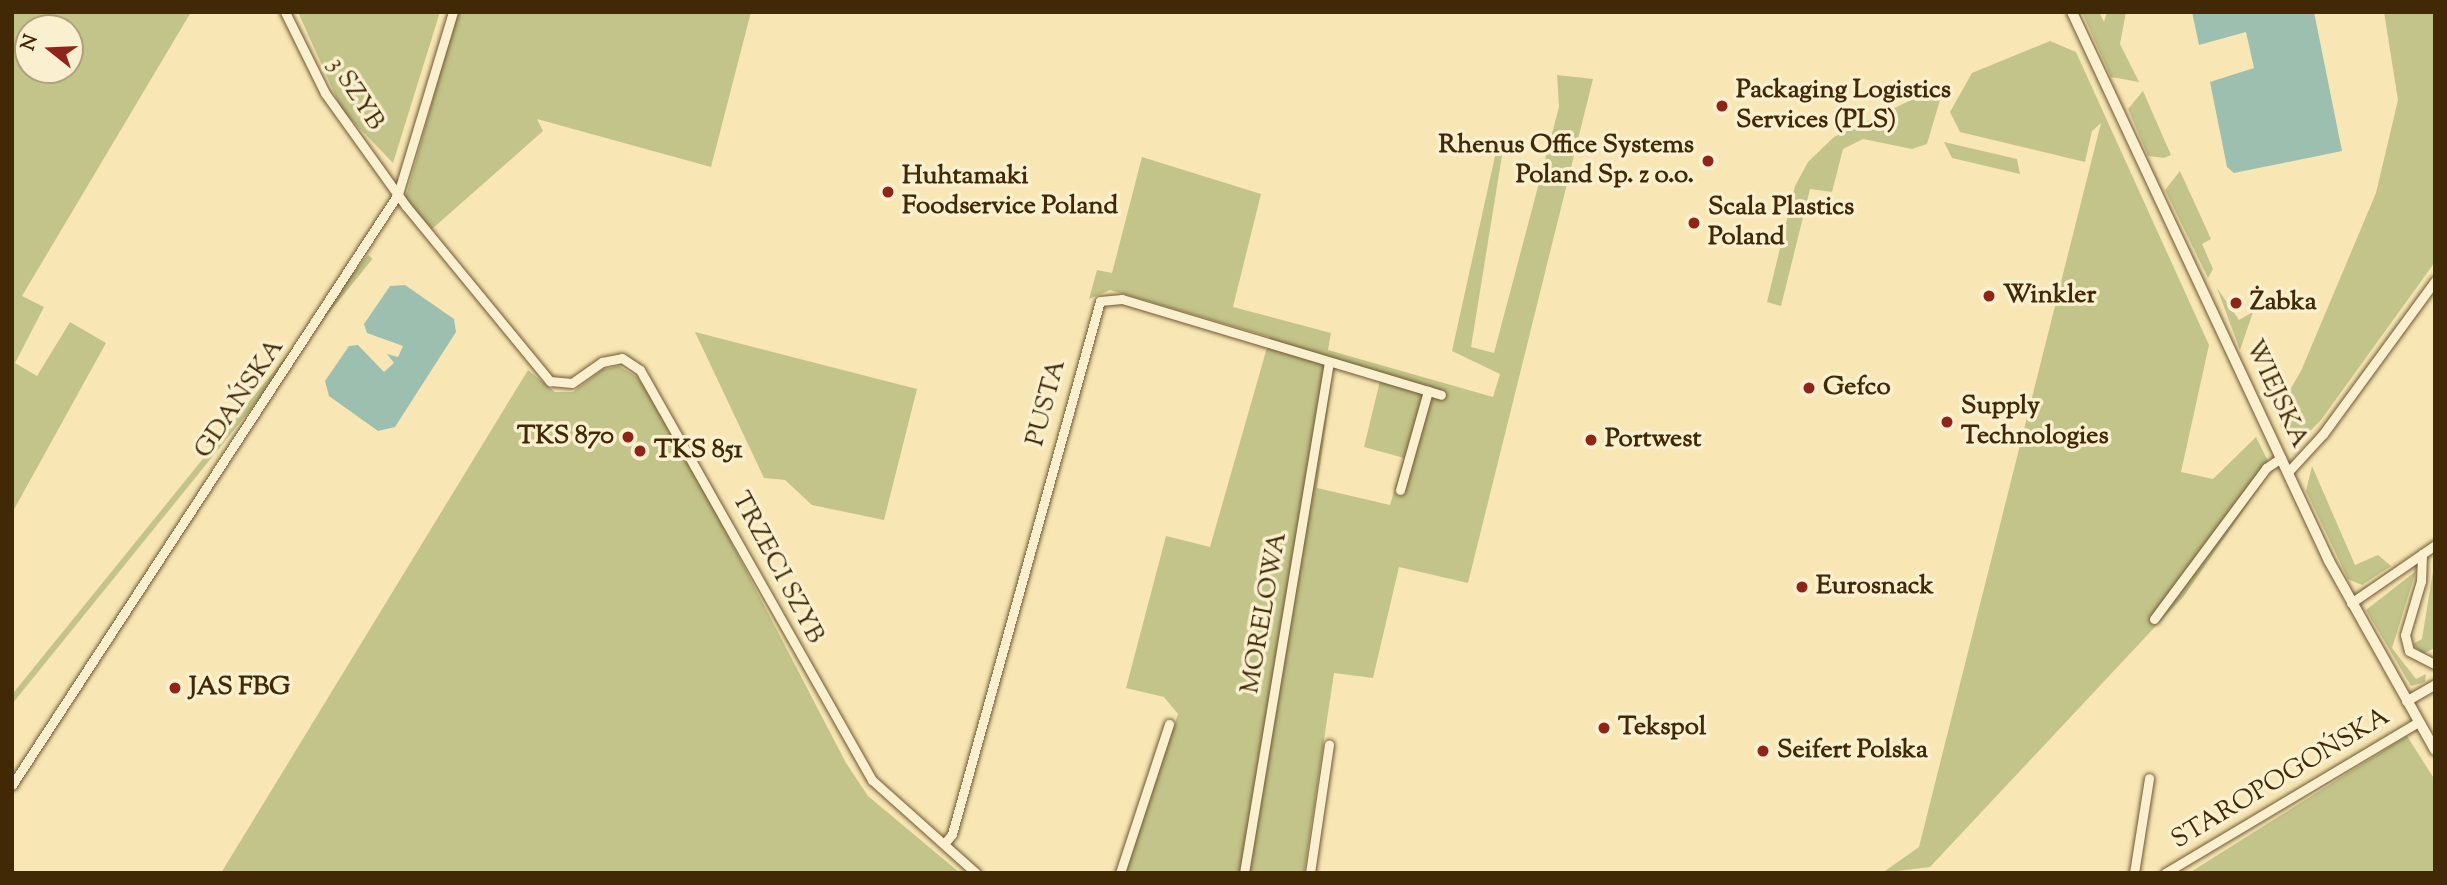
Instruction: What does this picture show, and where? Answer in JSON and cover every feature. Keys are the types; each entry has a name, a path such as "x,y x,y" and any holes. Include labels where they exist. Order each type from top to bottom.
{"street":[{"name":"3 SZYB","path":"285,12 325,93 398,194"},
{"name":"GDAŃSKA","path":"12,785 398,194 453,12"},
{"name":"WIEJSKA","path":"2072,12 2351,603 2435,750"},
{"name":"TRZECI SZYB","path":"398,194 550,381 572,383 602,362 622,358 640,370 872,780 976,873"},
{"path":"2288,472 2323,434 2435,281"},
{"name":"PUSTA","path":"944,845 952,834 1100,301 1122,299 1441,395"},
{"name":"MORELOWA","path":"1244,873 1329,362"},
{"path":"1399,490 1428,391"},
{"path":"2154,619 2266,468 2281,458"},
{"path":"2351,603 2435,545"},
{"path":"2422,554 2421,581 2404,635 2409,651 2435,664"},
{"path":"2406,701 2435,684"},
{"name":"STAROPOGOŃSKA","path":"2165,873 2418,722"},
{"path":"1120,873 1169,724"},
{"path":"1310,873 1329,744"},
{"path":"2134,873 2149,779"}],"green space":[{"path":"12,12 191,12 22,296 44,307 15,363 37,376 70,322 106,343 12,513"},
{"path":"298,12 440,12 393,163 342,110"},
{"path":"457,12 751,12 711,167 537,119 543,131 432,229 405,200"},
{"path":"2082,12 2099,12 2104,22 2107,12 2126,12 2120,44 2139,82 2111,77"},
{"path":"2384,12 2435,12 2435,262 2321,420 2306,435 2294,434 2281,428 2278,410 2301,371 2376,193 2398,100"},
{"path":"2050,41 2076,52 2209,345 2181,472 2213,479 2256,437 2272,469 2184,596 1930,867 1882,873 1919,847 2101,123 2092,131 2085,162 1960,132 1950,112 1972,73"},
{"path":"1557,75 1593,79 1468,583 1399,567 1373,678 1334,673 1304,873 1124,873 1178,714 1164,697 1126,688 1166,536 1210,547 1270,337 1110,290 1089,299 1097,270 1112,273 1142,157 1261,194 1233,307 1331,333 1328,350 1493,397 1500,374 1452,351 1499,138 1504,143 1471,347 1494,353 1559,107","holes":["1334,366 1380,381 1364,447 1404,458 1390,505 1317,488"]},
{"path":"2143,91 2171,155 2164,158 2148,156 2128,109"},
{"path":"1928,92 1940,100 1927,144 1912,149 1863,139 1843,149 1832,192 1810,189 1781,306 1767,302 1795,186 1808,162 1834,137"},
{"path":"1944,142 2017,159 2020,174 1952,158"},
{"path":"2180,171 2211,239 2202,244 2213,269 2208,278 2165,190"},
{"path":"368,255 373,259 12,704 12,695"},
{"path":"2217,288 2239,320 2253,312 2240,350"},
{"path":"695,332 917,389 884,520 812,505 785,480 764,478"},
{"path":"619,366 637,377 662,409 846,763 868,796 960,873 221,873 528,370 555,392 573,392 602,370"},
{"path":"2312,466 2355,565 2378,555 2391,566 2362,585 2348,579 2306,491"},
{"path":"2435,559 2435,648 2422,654 2413,644 2422,639"},
{"path":"2416,571 2392,648 2416,679 2426,674 2425,682 2411,686 2366,610"},
{"path":"2407,736 2435,780 2435,873 2189,873"}],"shaded area":[{"path":"2192,12 2314,12 2342,151 2234,173 2227,167 2210,82 2254,68 2246,32 2199,45"},
{"path":"405,285 454,319 456,332 395,427 378,431 329,396 325,381 349,346 358,345 384,372 394,363 387,354 398,357 403,346 367,333 364,324 390,286"}],"place":[{"name":"Packaging Logistics Services (PLS)","path":"1722,106"},
{"name":"Rhenus Office Systems Poland Sp. z o.o.","path":"1708,161"},
{"name":"Huhtamaki Foodservice Poland","path":"888,192"},
{"name":"Scala Plastics Poland","path":"1694,223"},
{"name":"Winkler","path":"1989,296"},
{"name":"Żabka","path":"2236,303"},
{"name":"Gefco","path":"1809,388"},
{"name":"Supply Technologies","path":"1947,422"},
{"name":"TKS 870","path":"628,437"},
{"name":"Portwest","path":"1591,440"},
{"name":"TKS 851","path":"640,451"},
{"name":"Eurosnack","path":"1802,587"},
{"name":"JAS FBG","path":"175,688"},
{"name":"Tekspol","path":"1604,728"},
{"name":"Seifert Polska","path":"1763,751"}]}
